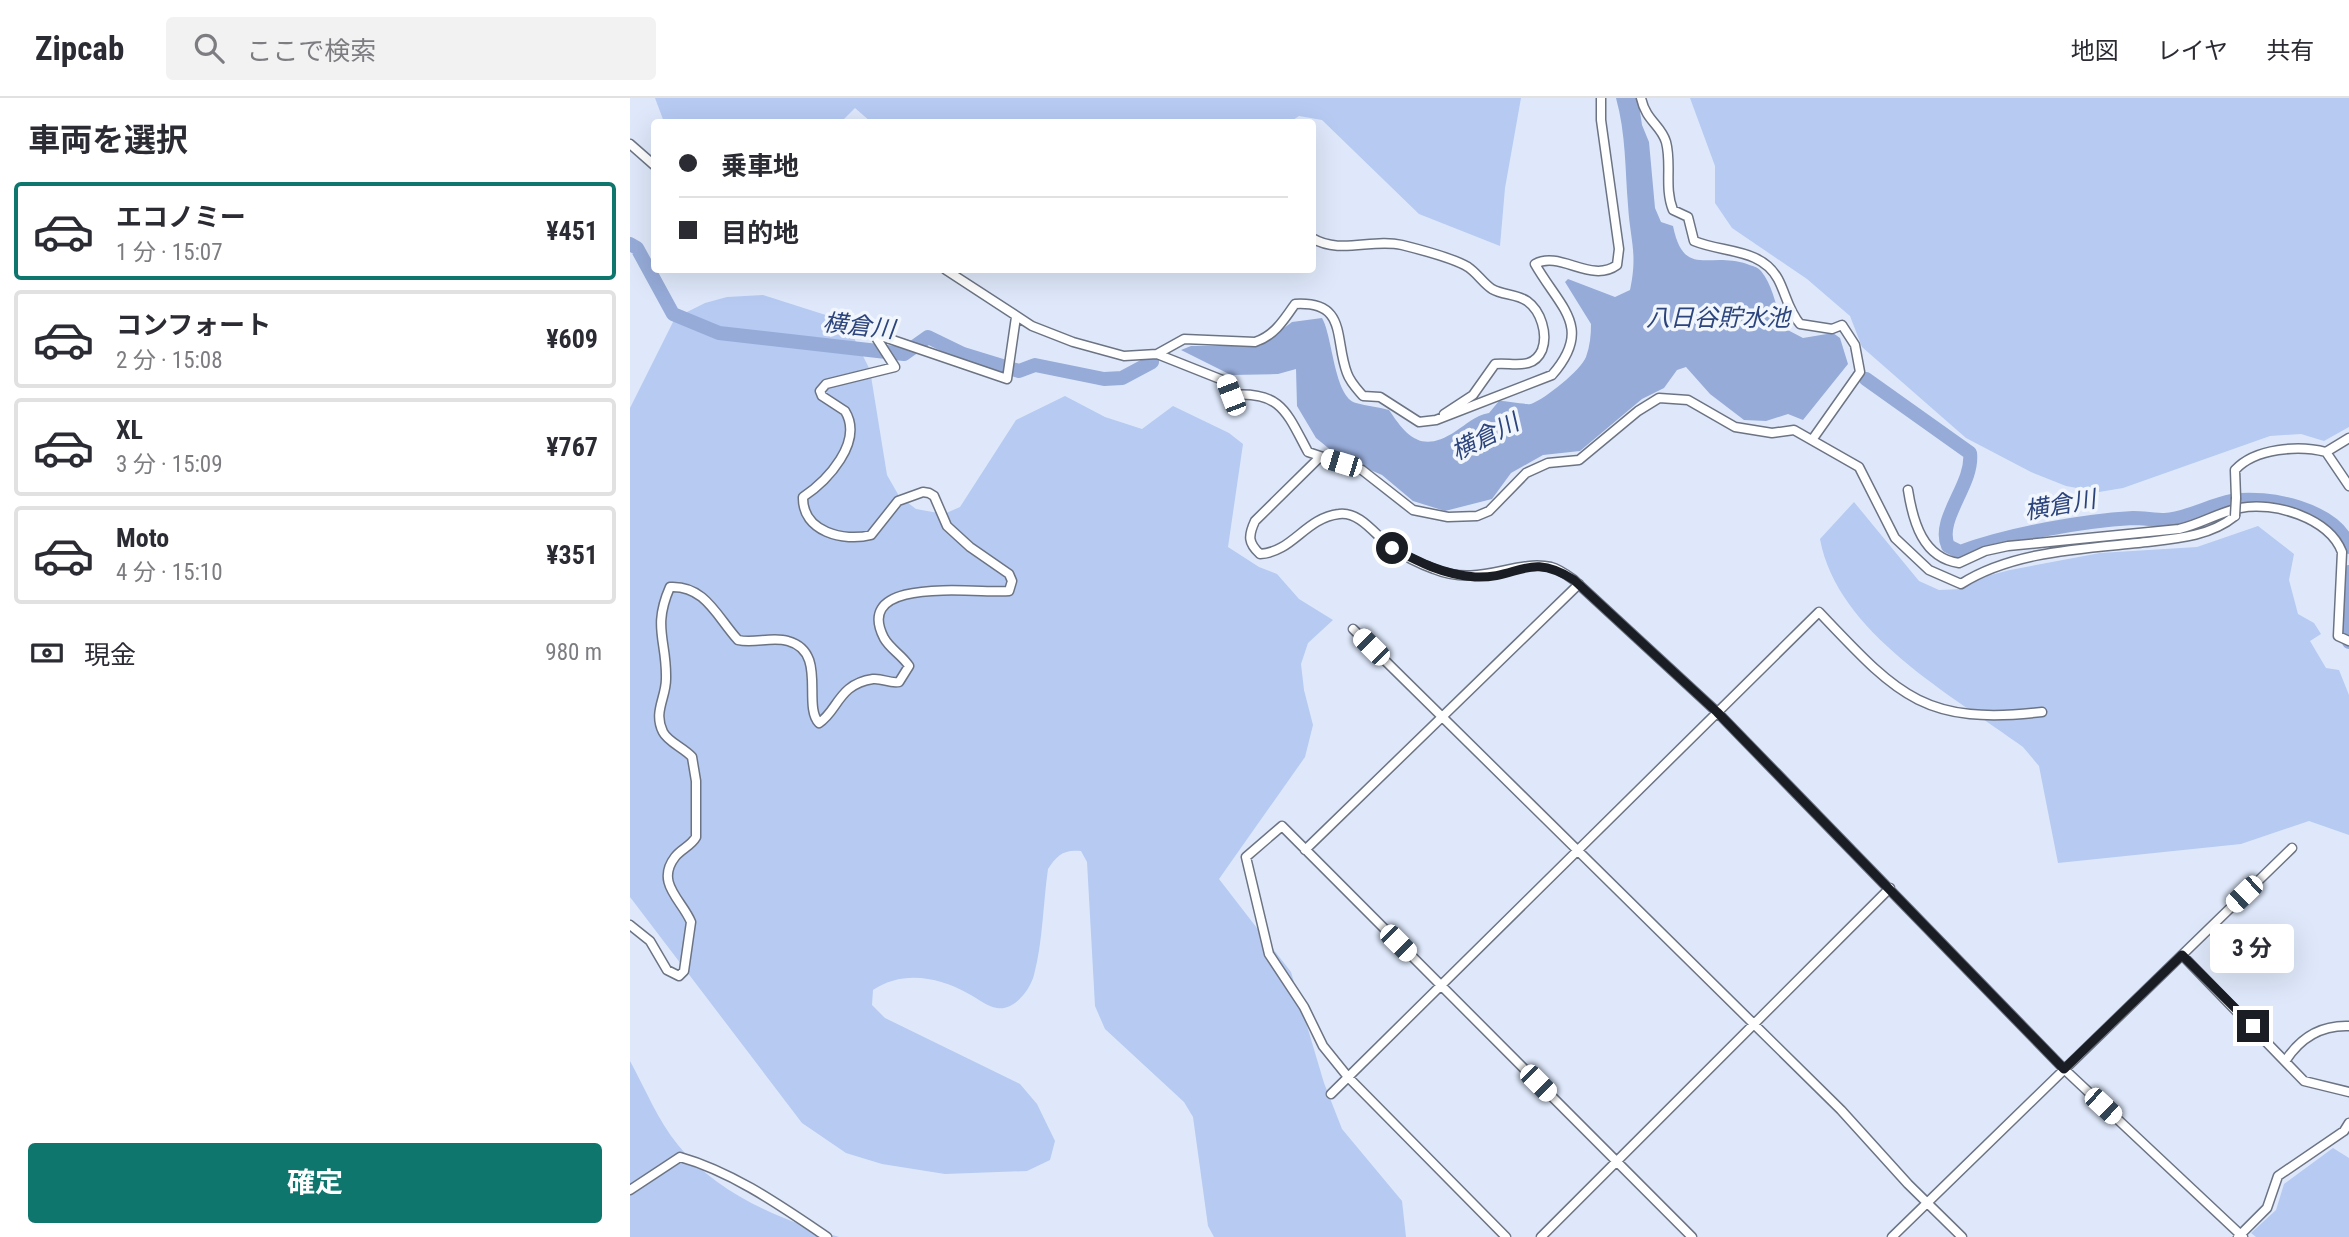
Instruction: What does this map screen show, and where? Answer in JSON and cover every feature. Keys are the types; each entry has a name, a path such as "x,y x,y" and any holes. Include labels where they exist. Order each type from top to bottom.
{"street":[{"path":"1157,354 1184,340 1255,342 1265,339 1282,323 1295,304 1314,303 1331,313 1340,332 1347,374 1363,396 1380,397 1419,422 1436,421 1508,390 1534,385 1552,375 1562,363 1573,338 1572,324 1535,264 1543,261 1597,272 1609,271 1617,265 1619,249 1601,120 1601,98"},
{"path":"1641,98 1648,119 1666,141 1669,199 1673,210 1688,217 1695,241 1758,258 1771,267 1789,309 1800,324 1832,329 1842,325 1854,345 1860,372 1812,440"},
{"path":"630,145 651,162"},
{"path":"1316,240 1326,244 1400,244 1455,261 1469,268 1492,289 1526,300 1536,311 1543,325 1544,342 1541,353 1531,362 1520,365 1495,364 1473,395 1436,421"},
{"path":"950,273 1016,317 1073,342 1116,354 1157,354 1225,381 1231,395 1268,396 1279,402 1308,452 1362,470 1413,510 1448,517 1477,516 1489,511 1526,472 1548,463 1579,460 1638,411 1659,398 1688,400 1735,427 1772,433 1794,430 1859,467 1895,538 1929,570 1961,583 1982,569 2019,560 2083,549 2183,539 2227,523 2235,516 2235,470 2247,460 2287,450 2311,449 2326,452 2349,438"},
{"path":"630,925 650,940 667,971 679,976 684,971 691,922 672,894 668,875 674,858 696,837 696,781 692,757 666,736 658,716 667,676 659,629 660,611 670,587 684,586 697,593 713,606 738,640 785,640 796,644 811,667 814,709 819,723 850,688 871,679 899,682 909,666 889,646 880,627 883,607 890,600 913,592 1009,591 1012,581 1009,574 970,547 947,526 934,496 929,493 898,501 871,535 845,539 816,524 805,511 803,497 840,459 850,430 845,411 822,396 820,391 826,384 895,367 880,346 877,339 881,336 1007,379 1016,317"},
{"path":"2326,452 2349,486"},
{"path":"1320,457 1255,521 1249,534 1251,546 1260,554 1286,547 1305,528 1340,513 1354,516 1392,548 1437,570 1476,577 1536,565 1554,567 1579,584 1717,712 2064,1069 2240,1236 2267,1208 2278,1176 2344,1131 2349,1123"},
{"path":"1908,490 1922,538 1936,557 1959,563 1985,551 2008,546 2179,529 2201,524 2226,511 2244,507 2300,515 2337,540 2342,552 2338,636 2349,641"},
{"path":"1305,850 1579,584"},
{"path":"1331,1094 1819,612 1859,654 1895,686 1917,700 1959,715 1996,716 2042,712"},
{"path":"1353,629 1841,1110 1962,1237"},
{"path":"1506,1237 1348,1077 1323,1046 1304,1007 1269,954 1246,857 1282,825 1692,1237"},
{"path":"1892,1237 2292,848"},
{"path":"1541,1237 1890,888"},
{"path":"2182,955 2304,1081 2349,1092"},
{"path":"2286,1060 2294,1049 2319,1029 2349,1026"},
{"path":"630,1190 680,1157 706,1164 784,1208 827,1237"}],"shaded area":[{"path":"655,98 1521,98 1505,188 1500,246 1419,214 1322,120 1299,116 1294,119 868,119 855,108 844,119 663,119"},
{"path":"1690,98 2349,98 2349,427 2324,441 2301,434 2270,436 2123,488 2099,492 2066,486 2031,472 1966,438 1862,347 1850,316 1807,279 1732,228 1715,203 1715,166"},
{"path":"763,295 832,317 850,330 870,370 887,475 899,496 916,509 944,514 960,507 1016,420 1065,396 1105,417 1142,429 1173,406 1229,433 1243,444 1228,547 1259,567 1277,574 1299,599 1333,620 1308,643 1301,664 1313,725 1305,757 1219,879 1291,972 1324,1083 1342,1129 1402,1201 1406,1237 1214,1237 1208,1226 1193,1117 1184,1102 1105,1029 1095,1006 1087,862 1081,851 1062,854 1048,869 1034,975 1025,993 1015,1003 1003,1008 994,1007 946,983 921,978 896,980 873,990 872,1005 885,1018 1020,1084 1037,1104 1055,1141 1050,1160 1027,1171 945,1174 882,1164 846,1153 802,1123 630,897 630,408 675,318 705,303 727,297"},
{"path":"1854,502 1919,581 1939,590 1961,589 1987,576 2010,570 2100,553 2197,547 2258,526 2294,554 2289,580 2298,614 2314,623 2321,634 2310,641 2326,668 2339,670 2349,695 2349,835 2309,821 2241,844 2058,863 2039,766 2023,747 1901,659 1849,604 1831,573 1820,539"},
{"path":"630,1061 671,1136 711,1178 751,1203 839,1237 630,1237"},
{"path":"2333,1148 2349,1158 2349,1237 2256,1237 2251,1233 2276,1210 2284,1184"}],"water":[{"name":"八日谷貯水池","path":"1616,98 1638,98 1642,125 1649,142 1655,208 1661,222 1673,226 1684,252 1691,258 1700,260 1733,261 1757,268 1769,283 1782,327 1803,338 1833,333 1840,338 1848,364 1803,420 1788,414 1766,421 1744,420 1710,394 1686,367 1677,370 1664,388 1642,399 1580,451 1543,455 1511,473 1492,499 1445,511 1413,501 1382,475 1338,456 1316,438 1297,406 1296,369 1278,374 1231,375 1181,350 1191,346 1260,346 1292,322 1322,318 1338,378 1349,398 1356,403 1389,410 1409,435 1425,442 1444,438 1475,418 1489,413 1499,401 1529,404 1537,401 1562,384 1583,363 1588,349 1591,324 1565,282 1568,279 1615,297 1630,290 1633,247 1623,138"}],"waterway":[{"name":"横倉川","path":"630,244 637,248 673,314 719,333 904,354 928,337 963,354 1019,371 1035,365 1104,379 1122,378 1152,362"},
{"name":"横倉川","path":"1866,379 1970,453 1967,477 1947,524 1948,546 1960,552 2045,529 2133,518 2174,519 2224,503 2247,500 2281,503 2315,514 2342,534 2349,547"},
{"name":"横倉川","path":"2349,572 2345,589 2349,642"}],"route":[{"path":"1392,548 1437,570 1476,577 1536,565 1554,567 1574,580 1717,712 2064,1069 2182,955 2253,1026"}]}
